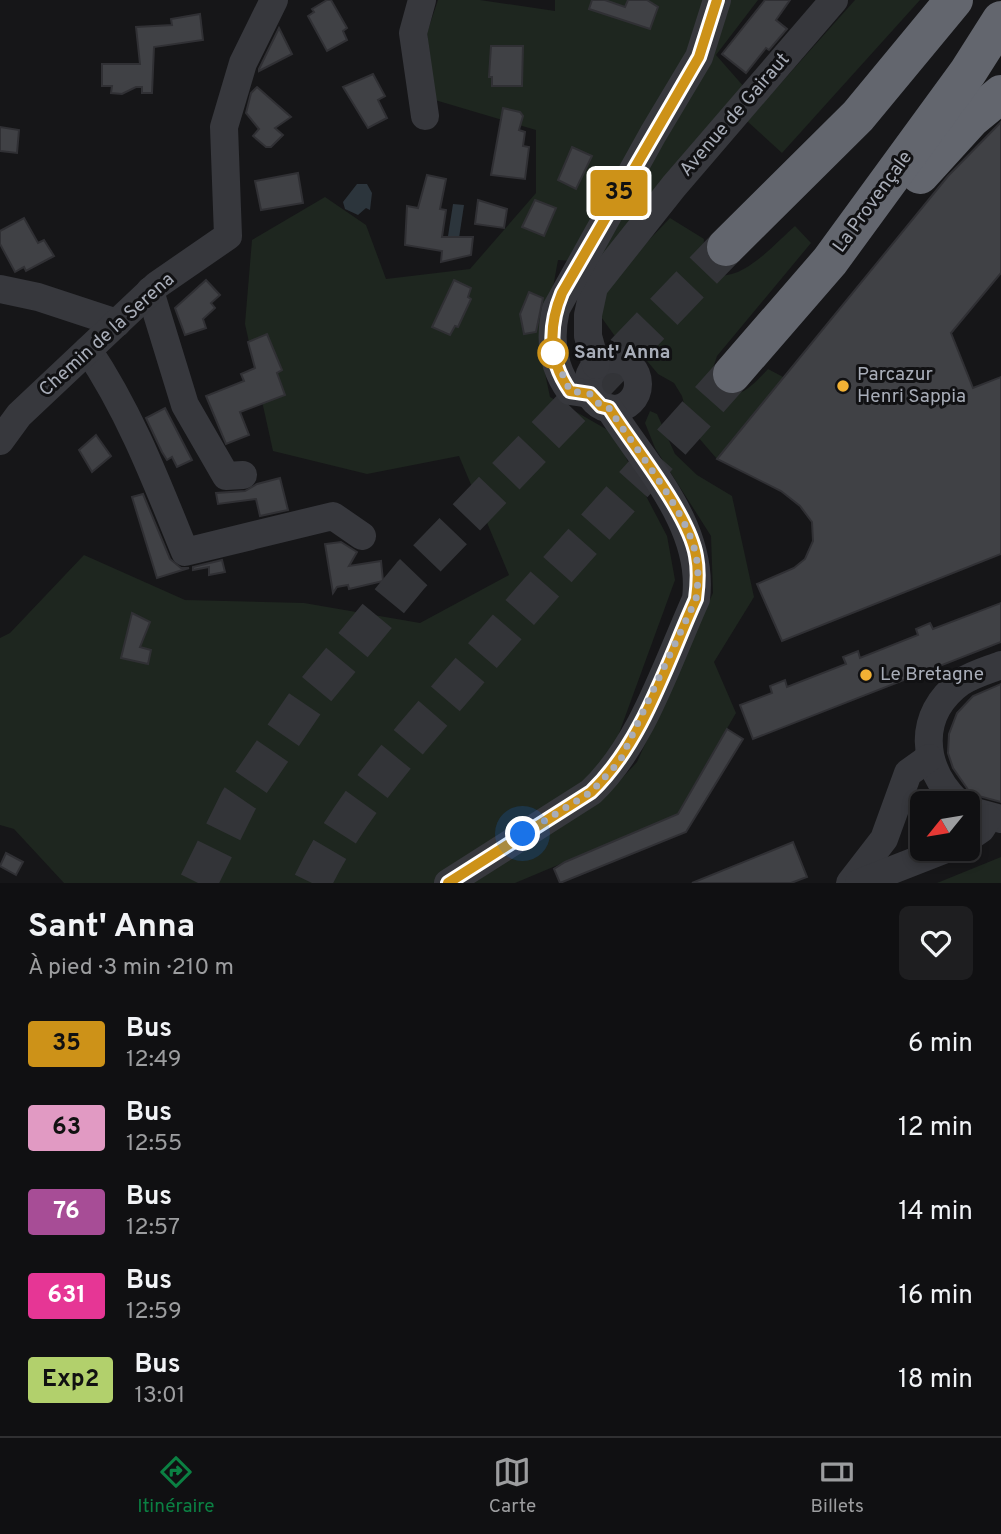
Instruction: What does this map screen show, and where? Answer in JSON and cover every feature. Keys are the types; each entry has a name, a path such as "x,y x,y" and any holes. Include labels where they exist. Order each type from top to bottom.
{"highway":[{"path":"726,247 858,116 954,0"},
{"name":"La Provençale","path":"732,374 830,261 968,72 1001,20"},
{"path":"830,261 914,181 971,119 1001,94"}],"street":[{"name":"Chemin de la Serena","path":"0,441 19,415 150,291 228,236 224,127 243,63 274,0"},
{"path":"422,0 413,33 425,116"},
{"path":"448,883 591,792 620,761 696,599 699,578 696,554 686,527 609,402 589,379 605,362 632,368 637,380 636,392 609,402 570,391 560,374 552,340 556,309 640,156 699,57 717,0"},
{"name":"Avenue de Gairaut","path":"605,362 590,299 594,287 674,186 834,0"},
{"path":"0,289 38,297 117,323"},
{"path":"150,291 185,405 226,476 243,475"},
{"path":"88,350 108,380 155,478 185,552 332,516 362,536"},
{"path":"948,791 937,777 929,758 930,722 939,704 963,681 1001,665"},
{"path":"850,883 884,839 908,773 929,758"},
{"path":"859,883 915,861"}],"shaded area":[{"path":"438,0 480,0 555,11 555,0 758,0 716,55 745,88 605,263 558,260 541,354 550,397 613,433 667,536 675,580 606,769 436,883 64,883 14,829 0,825 0,638 10,633 84,555 185,600 304,603 420,623 509,575 459,456 367,474 273,451 245,324 252,240 325,197 366,225 386,279 470,269 536,193 536,130 435,100 427,33"},
{"path":"855,0 920,0 782,153 747,121"},
{"path":"357,184 367,184 372,193 370,210 366,208 358,215 345,209 343,202"},
{"path":"453,204 464,205 459,238 448,236"},
{"path":"670,218 704,239 702,266 713,274 725,276 751,265 795,226 811,243 717,356 711,374 712,386 720,392 742,392 768,369 785,378 717,459 691,429 682,396 674,383 658,374 642,355 617,339 599,314 604,287"},
{"path":"650,411 657,414 675,454 697,475 732,496 754,597 714,662 736,713 677,815 515,883 470,883 613,788 637,762 713,593 711,536 655,448 645,423"},
{"path":"1001,857 1001,883 937,883"}],"building":[{"path":"331,0 347,28 343,31 347,40 327,51 308,16 314,12 312,9"},
{"path":"592,0 605,0 625,7 628,0 647,0 658,7 650,29 589,9"},
{"path":"765,0 790,0 776,20 787,29 769,50 766,48 746,73 722,54"},
{"path":"200,14 203,40 154,47 152,93 142,93 142,87 136,87 122,94 111,93 112,86 102,86 102,64 140,64 136,27 172,25 171,19"},
{"path":"279,28 292,54 259,71 259,69"},
{"path":"491,46 523,46 522,86 492,86 492,77 489,77"},
{"path":"373,74 385,96 378,100 387,118 368,128 343,87"},
{"path":"257,87 291,117 275,128 283,135 271,147 266,147 253,136 259,129 246,113 251,93"},
{"path":"503,108 520,112 523,116 519,130 525,132 523,146 529,147 525,179 491,175"},
{"name":"Parcazur Henri Sappia","path":"1001,122 1001,273 951,333 973,388 1001,377 1001,554 782,641 757,584 794,568 805,559 813,541 812,522 800,506 781,491 717,459 948,176"},
{"path":"0,127 19,130 17,153 0,151"},
{"path":"572,147 592,156 576,189 558,180"},
{"path":"298,173 303,203 261,210 255,181"},
{"path":"427,175 446,179 440,209 446,210 442,237 473,237 471,255 441,262 442,251 405,245 407,206 418,208"},
{"path":"478,200 507,209 504,228 475,224"},
{"path":"535,200 556,208 544,236 522,227"},
{"path":"24,218 38,243 44,240 54,256 26,271 24,267 15,272 0,244 0,231"},
{"path":"206,280 220,295 211,303 215,308 203,319 206,328 185,335 175,308"},
{"path":"454,280 471,288 468,297 471,299 458,327 455,326 450,335 432,327"},
{"path":"529,292 543,298 536,332 524,334 520,314"},
{"path":"267,334 282,370 277,373 285,395 240,412 249,435 226,444 206,396 244,381 241,374 255,368 248,342"},
{"path":"165,408 192,460 177,467 172,457 167,460 146,418"},
{"path":"96,435 111,456 92,472 79,450"},
{"path":"280,478 288,510 260,516 256,499 218,504 216,493 245,491 257,484"},
{"path":"143,494 170,559 181,568 189,568 157,578 132,497"},
{"path":"341,542 357,552 349,566 381,561 383,581 349,589 348,585 337,587 333,593 325,544"},
{"path":"222,560 225,572 209,575 209,567 193,570 193,567"},
{"name":"Le Bretagne","path":"1001,603 1001,642 753,739 740,705 772,693 770,686 785,680 787,687 846,664 843,657 858,651 860,658 918,635 916,629 930,623 933,629"},
{"path":"132,613 150,622 140,647 151,650 148,664 121,658"},
{"path":"1001,684 1001,802 980,796 980,791 969,791 953,768 948,753 949,734 957,713 973,696"},
{"path":"727,729 743,739 686,832 560,883 554,869 565,862 678,814"},
{"path":"793,842 807,877 791,883 692,883"},
{"path":"6,853 23,862 16,875 0,866"}],"tunnel":[{"path":"198,883 239,800 306,702 411,575 726,247"},
{"path":"312,883 326,855 360,803 398,754 526,605 732,374"}],"bus line":[{"name":"35","path":"448,883 591,792 605,779 630,743 696,599 699,578 696,554 686,527 609,408 601,406 590,394 570,391 565,384 553,357 552,326 562,293 699,57 717,0"}],"place":[{"name":"Sant' Anna","path":"553,353"},
{"name":"Parcazur Henri Sappia","path":"843,386"},
{"name":"Le Bretagne","path":"866,675"}],"route":[{"path":"523,834 591,792 620,761 696,599 699,578 696,554 686,527 650,471 609,408 601,406 590,394 570,391 560,374 553,353"}]}
